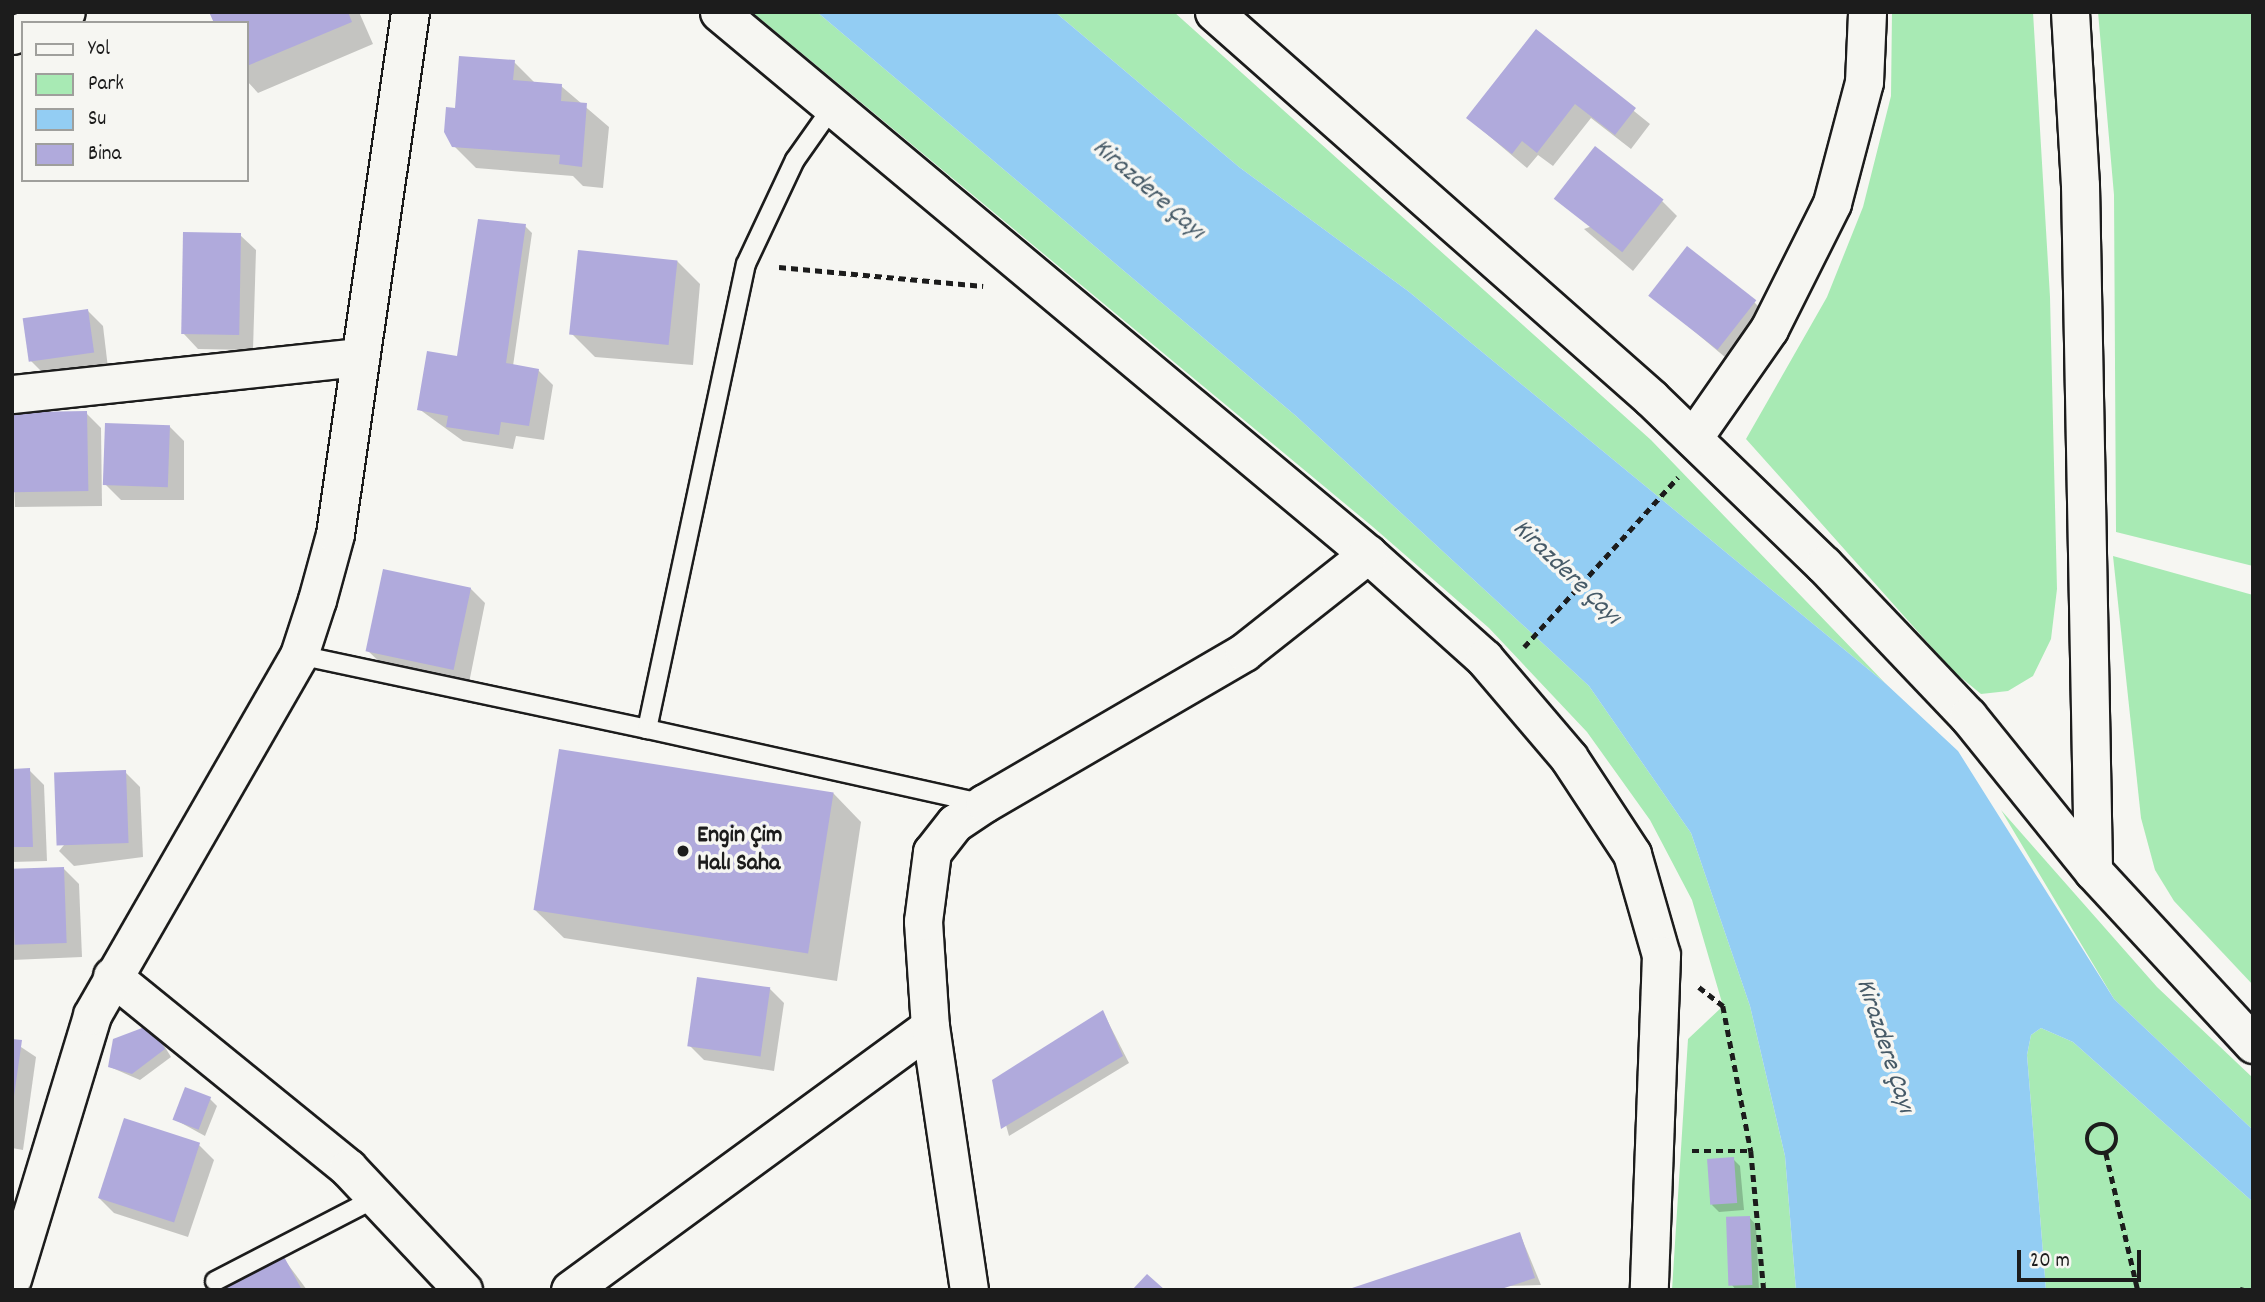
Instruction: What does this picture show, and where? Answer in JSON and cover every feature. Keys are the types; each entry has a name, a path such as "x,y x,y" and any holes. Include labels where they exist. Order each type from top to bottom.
{"street":[{"path":"46,21 66,12"},
{"path":"12,1279 92,1015 112,976 299,655 335,534 410,12"},
{"path":"719,12 831,109 1368,554 1499,674 1569,758 1632,854 1661,955 1649,1290"},
{"path":"1214,12 1698,443 1968,716 2094,871 2253,1044"},
{"path":"1698,443 1769,329 1832,203 1864,82 1867,12"},
{"path":"2070,12 2080,185 2094,871"},
{"path":"12,394 360,357"},
{"path":"969,1290 930,1027 926,872 941,837 985,803 1244,652 1368,554"},
{"path":"112,976 215,1056 376,1198 463,1290"},
{"path":"570,1290 930,1027"}],"lane":[{"path":"647,729 746,264 795,160 831,109"},
{"path":"299,655 985,803"},
{"path":"215,1280 376,1198"}],"path":[{"path":"746,264 987,286"},
{"path":"1499,674 1698,443"},
{"path":"1661,955 1723,1006 1751,1151 1764,1290"},
{"path":"2106,1153 2096,1152 2087,1140 2101,1123 2117,1134 2106,1153 2138,1290"},
{"path":"1681,1152 1751,1151"}],"green space":[{"path":"752,12 817,12 1296,416 1589,686 1691,833 1750,1006 1785,1156 1796,1290 1672,1290 1688,1039 1723,1006 1692,900 1650,820 1587,732 1489,628 1373,527"},
{"path":"1055,12 1174,12 1651,440 1885,683 1408,291 1239,167"},
{"path":"1892,12 2033,12 2050,297 2057,589 2051,639 2033,676 2008,691 1981,694 1953,671 1746,439 1827,297 1863,207 1891,96"},
{"path":"2098,12 2253,12 2253,566 2116,532 2114,195"},
{"path":"2113,556 2253,595 2253,985 2174,901 2155,870 2141,818"},
{"path":"2001,810 2157,987 2253,1078 2253,1130 2114,999"},
{"path":"2041,1028 2073,1042 2253,1202 2253,1290 2046,1290 2027,1055 2031,1035"}],"water":[{"name":"Kirazdere Çayı","path":"817,12 1055,12 1239,167 1408,291 1885,683 1958,751 2114,999 2253,1130 2253,1202 2073,1042 2041,1028 2031,1035 2027,1055 2046,1290 1796,1290 1785,1156 1750,1006 1691,833 1589,686 1296,416"}],"building":[{"path":"209,12 348,12 352,22 248,66 248,21 213,21"},
{"path":"1536,29 1636,108 1615,135 1575,104 1537,153 1522,141 1512,154 1466,118"},
{"path":"459,56 515,60 513,80 562,84 561,101 587,103 582,167 559,164 560,155 452,147 444,132 446,107 455,108"},
{"path":"1595,146 1664,200 1622,252 1554,199"},
{"path":"478,219 526,224 506,363 539,369 529,426 501,422 499,435 446,427 448,416 417,410 427,351 457,356"},
{"path":"183,232 241,233 239,335 181,334"},
{"path":"1687,246 1756,300 1718,350 1648,296"},
{"path":"578,250 677,260 669,345 569,335"},
{"path":"88,309 94,353 29,362 23,318"},
{"path":"87,411 88,491 13,492 12,412"},
{"path":"105,423 170,425 168,487 103,485"},
{"path":"383,569 471,588 454,670 366,651"},
{"name":"Engin Çim Halı Saha","path":"559,749 834,792 808,953 534,910"},
{"path":"30,768 33,847 12,847 12,769"},
{"path":"126,770 129,843 57,845 54,773"},
{"path":"64,867 67,943 15,945 12,869"},
{"path":"697,977 770,987 761,1057 687,1046"},
{"path":"1103,1010 1123,1056 1001,1129 992,1080"},
{"path":"150,1025 165,1049 132,1074 108,1067 113,1039"},
{"path":"12,1039 22,1040 14,1096 12,1096"},
{"path":"185,1087 211,1097 199,1130 172,1120"},
{"path":"124,1118 200,1143 174,1223 98,1198"},
{"path":"1734,1157 1737,1203 1710,1205 1707,1159"},
{"path":"1750,1216 1752,1285 1728,1286 1726,1217"},
{"path":"1520,1232 1535,1278 1498,1290 1346,1290"},
{"path":"282,1253 302,1290 213,1290"},
{"path":"1147,1274 1165,1290 1132,1290"}],"place":[{"name":"Engin Çim Halı Saha","path":"683,851"}]}
